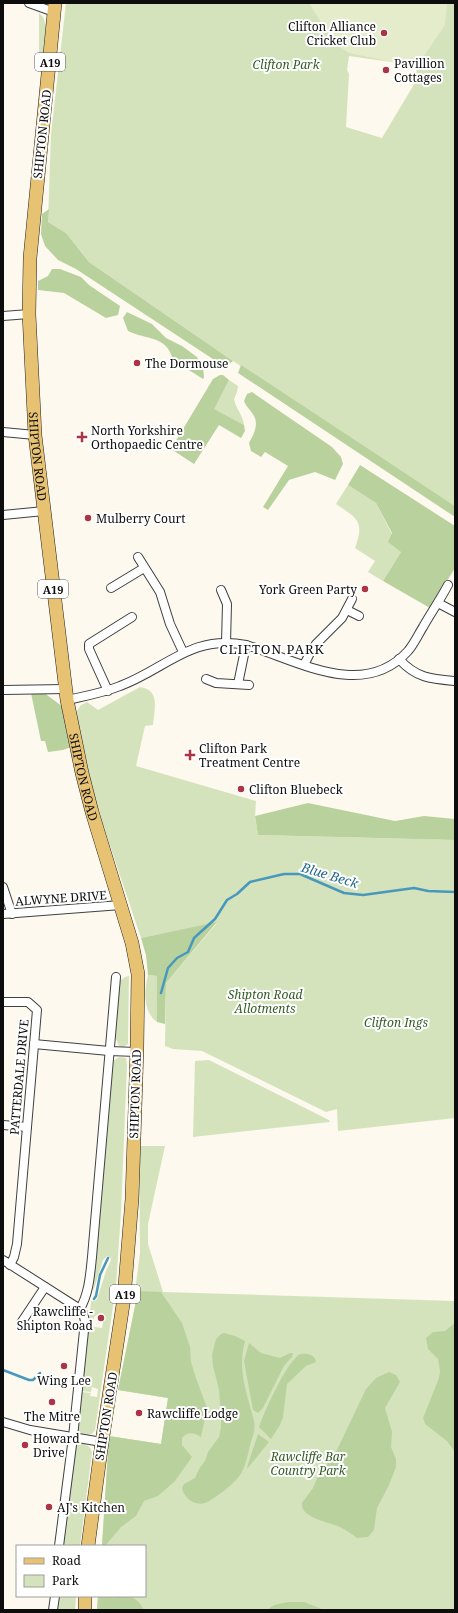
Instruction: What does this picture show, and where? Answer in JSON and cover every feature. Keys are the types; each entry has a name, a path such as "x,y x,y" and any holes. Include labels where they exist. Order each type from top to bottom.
{"main road":[{"name":"SHIPTON ROAD","path":"54,8 32,229 29,314 35,435 66,694 79,762 92,812 132,943 138,974 132,1199 124,1298 88,1545"},
{"path":"85,1597 85,1610"}],"street":[{"path":"29,3 54,8"},
{"path":"3,316 29,314"},
{"path":"3,432 35,435"},
{"path":"3,515 44,511"},
{"path":"138,557 160,592 170,624 183,652"},
{"path":"111,588 144,568"},
{"path":"3,690 66,694 108,690 134,680 183,652 203,646 226,643 246,645 304,665 334,673 363,675 382,670 399,660 409,650 448,585"},
{"path":"221,590 227,604 226,643"},
{"path":"304,665 316,644 336,625 347,610 352,599"},
{"path":"438,603 453,612"},
{"path":"347,610 359,616"},
{"path":"108,690 89,649 89,644 132,618"},
{"path":"238,684 246,645"},
{"path":"399,660 410,670 422,676 455,681"},
{"path":"206,679 216,684 249,685"},
{"path":"3,887 12,914"},
{"name":"ALWYNE DRIVE","path":"3,914 121,905"},
{"path":"80,1309 89,1289 116,977"},
{"name":"PATTERDALE DRIVE","path":"3,1002 28,1002 37,1010 17,1244 14,1257 6,1262"},
{"path":"34,1044 137,1052"},
{"path":"3,1125 27,1127"},
{"path":"6,1262 80,1309 83,1313 85,1325 59,1545"},
{"path":"21,1323 45,1287"},
{"path":"3,1422 30,1430 102,1442"},
{"path":"53,1610 54,1597"}],"green space":[{"name":"Clifton Park","path":"66,3 455,3 455,506 233,361 89,262 66,233 48,222 51,134","holes":["349,56 398,63 417,68 416,74 419,76 382,138 346,127 349,74 347,70"]},
{"name":"Clifton Alliance Cricket Club","path":"309,3 447,3 445,25 424,56 413,63 402,64 349,53 338,46"},
{"path":"39,13 43,17 46,25 42,69 39,71"},
{"path":"49,209 48,222 66,233 89,262 233,361 229,364 222,365 76,269 58,260 45,246 41,234 42,214"},
{"path":"52,269 60,269 81,277 89,285 120,306 118,315 106,318 64,293 38,290 38,281 48,276"},
{"path":"127,312 152,324 166,338 182,346 197,357 203,368 203,379 173,360 166,346 161,342 128,331 123,318"},
{"path":"241,365 455,506 455,517 238,373"},
{"path":"223,375 229,380 214,409 244,425 245,431 241,438 219,425 194,464 171,449 213,379"},
{"path":"229,380 238,386 234,399 244,425 213,409"},
{"path":"252,392 332,447 341,457 343,464 335,480 315,472 289,480 268,510 263,507 288,466 265,452 261,457 251,451 249,443 255,430 256,423 254,416 244,401 247,394"},
{"path":"360,465 455,526 455,568 430,608 383,581 401,552 388,542 392,533 376,503 348,485"},
{"path":"348,485 376,503 401,552 383,581 368,572 375,561 355,548 359,532 357,521 354,517 336,504"},
{"path":"140,687 147,689 154,696 155,707 153,725 145,726 136,766 256,801 255,816 258,835 455,840 455,1118 338,1131 337,1109 326,1112 202,1051 173,1049 165,1046 166,983 217,923 141,938 94,798 79,735 77,711 81,705 87,702 98,710"},
{"path":"43,692 63,707 71,747 63,750 48,752 45,741 41,741 31,693"},
{"path":"308,803 395,821 424,816 455,819 455,840 258,835 255,816"},
{"path":"217,922 166,983 165,1024 157,1022 157,976 148,975 146,955 141,938"},
{"path":"148,975 157,976 157,1022 152,1018 147,1007 145,994"},
{"path":"129,976 128,1044 123,1047 119,1046 116,1039 114,1039 119,981"},
{"path":"119,1057 126,1058 127,1065 121,1212 116,1285 95,1430 92,1434 85,1435 79,1433 78,1429 81,1392 91,1393 90,1396 97,1397 98,1389 92,1387 91,1392 82,1391 88,1326 102,1328 104,1315 98,1314 94,1317 93,1322 89,1321 91,1301 95,1301 97,1299 111,1260 111,1258 107,1256 103,1260 93,1292 112,1062 113,1059 115,1060"},
{"path":"209,1060 329,1120 330,1122 193,1137 195,1061"},
{"name":"Rawcliffe Bar Country Park","path":"139,1146 165,1146 148,1224 148,1244 163,1292 455,1301 455,1610 97,1610 98,1597 146,1597 146,1545 102,1545 109,1436 161,1444 168,1398 118,1390 138,1292 135,1291 140,1253"},
{"path":"138,1291 161,1292 182,1323 190,1347 191,1362 207,1408 201,1437 191,1433 182,1438 182,1445 192,1457 175,1481 158,1496 144,1501 136,1516 121,1527 106,1545 102,1545 109,1436 161,1444 168,1398 118,1390"},
{"path":"455,1323 455,1452 447,1441 425,1424 423,1418 439,1378 440,1371 438,1359 428,1349 426,1338 433,1332 445,1331"},
{"path":"224,1333 245,1341 242,1372 254,1421 254,1431 246,1462 240,1476 214,1498 201,1504 193,1502 187,1498 182,1488 184,1484 195,1478 205,1461 208,1452 219,1437 221,1415 219,1390 212,1355 216,1339"},
{"path":"249,1343 261,1353 280,1358 293,1353 292,1357 284,1366 263,1408 258,1413 253,1410 244,1361"},
{"path":"300,1354 314,1357 316,1362 306,1366 287,1384 283,1417 271,1439 259,1427 282,1377 294,1359"},
{"path":"389,1372 396,1375 400,1382 385,1408 392,1432 391,1447 396,1459 396,1467 389,1485 377,1508 374,1530 368,1537 357,1538 340,1527 311,1516 303,1508 302,1503 313,1488 319,1474 335,1454 366,1389 376,1378"},
{"path":"258,1434 269,1442 247,1469 248,1464"},
{"path":"78,1444 86,1445 92,1452 80,1545 63,1545 76,1446"},
{"path":"58,1597 76,1597 75,1610 57,1610"},
{"path":"98,1597 132,1597 144,1610 97,1610"},
{"path":"288,1602 304,1602 324,1610 267,1610 274,1605"}],"waterway":[{"name":"Blue Beck","path":"161,993 168,968 177,958 188,952 194,938 215,919 227,900 237,894 250,882 284,874 300,874 344,893 363,895 414,888 428,891 455,892"},
{"name":"Blue Beck","path":"94,1299 96,1296 100,1275 108,1258"},
{"name":"Blue Beck","path":"3,1370 29,1380 33,1380 40,1373"}],"place":[{"name":"Clifton Alliance Cricket Club","path":"384,33"},
{"name":"Pavillion Cottages","path":"386,70"},
{"name":"The Dormouse","path":"137,363"},
{"name":"North Yorkshire Orthopaedic Centre","path":"82,437"},
{"name":"Mulberry Court","path":"88,518"},
{"name":"York Green Party","path":"365,589"},
{"name":"Clifton Park Treatment Centre","path":"190,755"},
{"name":"Clifton Bluebeck","path":"241,789"},
{"name":"Rawcliffe - Shipton Road","path":"101,1318"},
{"name":"Wing Lee","path":"64,1366"},
{"name":"The Mitre","path":"52,1402"},
{"name":"Rawcliffe Lodge","path":"139,1413"},
{"name":"Howard Drive","path":"25,1445"},
{"name":"AJ's Kitchen","path":"49,1507"}],"district":[{"name":"CLIFTON PARK","path":"272,649"}],"park label":[{"name":"Shipton Road Allotments","path":"265,1001"},
{"name":"Clifton Ings","path":"396,1022"}]}
